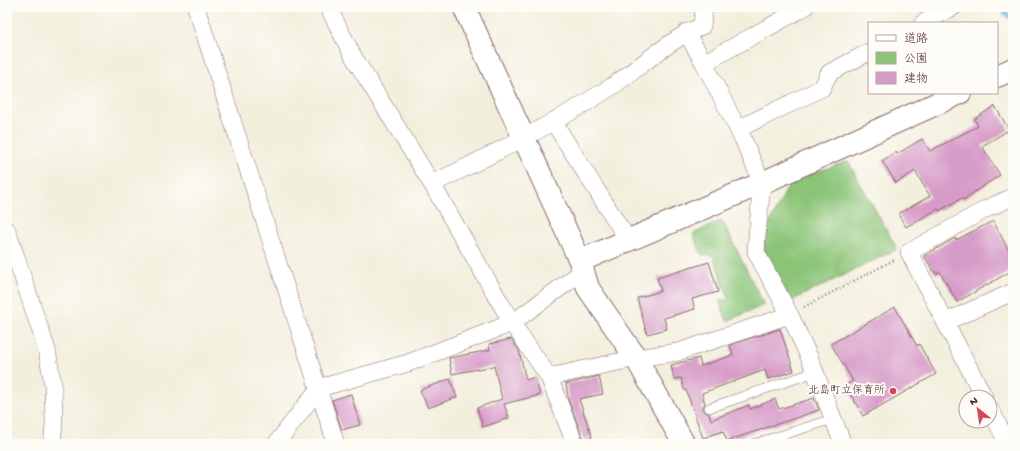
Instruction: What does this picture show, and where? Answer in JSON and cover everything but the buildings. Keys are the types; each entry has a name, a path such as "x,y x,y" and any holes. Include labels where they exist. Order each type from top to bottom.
{"street":[{"path":"196,7 336,444"},
{"path":"328,7 353,56 432,184 512,323 549,376 575,444"},
{"path":"464,7 581,266 588,288 636,358 684,444"},
{"path":"432,184 524,138 611,87 686,32 702,26 704,7"},
{"path":"704,63 805,7"},
{"path":"925,22 953,7"},
{"path":"686,32 704,63 738,129 762,183 756,252 790,315 815,372 843,444"},
{"path":"738,129 822,88 829,73 868,53"},
{"path":"998,76 1013,69"},
{"path":"276,444 319,388 408,363 512,323 581,266 628,240 762,183 958,94"},
{"path":"553,121 628,240"},
{"path":"980,389 909,252 988,208 1013,197"},
{"path":"7,230 47,350 53,385 54,424 52,444"},
{"path":"945,322 1013,292"},
{"path":"549,376 636,358 678,352 790,315"},
{"path":"998,425 1008,444"}],"lane":[{"path":"709,408 815,372"},
{"path":"754,444 833,419"}],"path":[{"path":"790,315 909,252"}],"green space":[{"path":"848,161 897,249 791,301 765,254 763,236 791,181"},
{"path":"722,220 764,305 727,321 719,301 729,299 713,256 702,255 693,234"}],"waterway":[{"path":"1000,7 1013,20"}],"place":[{"name":"北島町立保育所","path":"893,391"}]}
